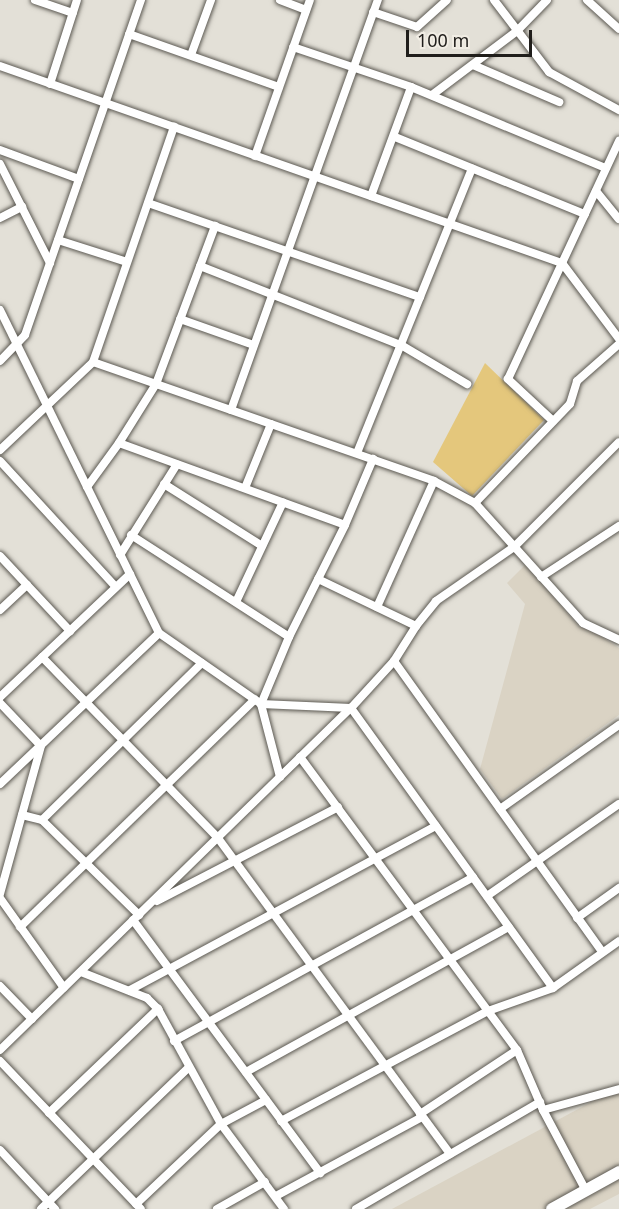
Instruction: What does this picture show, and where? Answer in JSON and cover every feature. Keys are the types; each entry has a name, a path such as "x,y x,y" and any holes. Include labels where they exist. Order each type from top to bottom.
{"highway":[{"path":"552,1209 618,1175"}],"street":[{"path":"34,0 73,13"},
{"path":"50,84 77,0"},
{"path":"0,361 25,335 141,0"},
{"path":"191,56 211,0"},
{"path":"280,0 306,10"},
{"path":"255,156 310,0"},
{"path":"231,410 378,0"},
{"path":"373,12 417,27 447,0"},
{"path":"494,0 549,72 619,110"},
{"path":"432,96 518,31 547,0"},
{"path":"586,0 619,29"},
{"path":"129,34 279,87"},
{"path":"293,47 411,87 606,168"},
{"path":"473,65 559,102"},
{"path":"0,66 562,263 619,339"},
{"path":"371,196 395,137 411,87"},
{"path":"0,450 93,362 174,127"},
{"path":"395,137 585,214"},
{"path":"553,421 508,379 606,168 618,147"},
{"path":"0,150 79,179"},
{"path":"0,164 50,262"},
{"path":"357,453 472,168"},
{"path":"596,191 619,219"},
{"path":"148,203 420,297"},
{"path":"0,218 22,207"},
{"path":"87,487 119,443 156,384 215,226"},
{"path":"58,240 127,262"},
{"path":"200,266 401,345 467,384"},
{"path":"0,310 159,633 258,701 351,708 553,988"},
{"path":"180,319 254,345"},
{"path":"475,503 570,404 578,381 619,344"},
{"path":"93,362 434,481 475,503 583,623 617,635"},
{"path":"245,488 271,424"},
{"path":"0,1050 351,708 394,661 416,626 436,602 514,547 619,442"},
{"path":"119,443 345,525"},
{"path":"20,927 258,701 345,525 374,459"},
{"path":"0,461 116,587"},
{"path":"120,555 177,464"},
{"path":"377,607 434,481"},
{"path":"164,484 262,546"},
{"path":"236,602 283,502"},
{"path":"541,577 619,526"},
{"path":"132,535 289,637"},
{"path":"0,556 70,631"},
{"path":"0,697 130,574"},
{"path":"318,579 416,626"},
{"path":"0,610 27,585"},
{"path":"0,784 159,633"},
{"path":"42,657 218,837 450,1154"},
{"path":"394,661 602,952"},
{"path":"42,820 202,663"},
{"path":"258,701 280,777"},
{"path":"0,703 41,746"},
{"path":"500,809 619,725"},
{"path":"41,746 0,896 64,988"},
{"path":"300,757 517,1050 541,1106 586,1191"},
{"path":"487,896 619,804"},
{"path":"148,906 338,807"},
{"path":"22,814 42,820 86,863 136,918 169,969 320,1173"},
{"path":"130,990 436,826"},
{"path":"0,873 9,864"},
{"path":"174,1041 473,877"},
{"path":"577,918 619,888"},
{"path":"246,1072 509,927"},
{"path":"281,1121 488,1011 553,988 619,941"},
{"path":"81,972 147,998 158,1010 221,1124 284,1209"},
{"path":"0,986 32,1019"},
{"path":"50,1113 158,1010"},
{"path":"276,1196 421,1116 517,1050"},
{"path":"0,1061 138,1207 221,1124 266,1100"},
{"path":"41,1209 52,1206 93,1159 188,1068"},
{"path":"356,1209 450,1154 541,1106 619,1089"},
{"path":"0,1150 52,1206"},
{"path":"217,1209 265,1182"}],"shaded area":[{"path":"485,363 544,420 472,496 433,462"},
{"path":"526,564 578,626 591,630 619,648 619,715 502,799 480,769 525,604 507,583"},
{"path":"619,1087 619,1194 590,1209 392,1209"}]}
